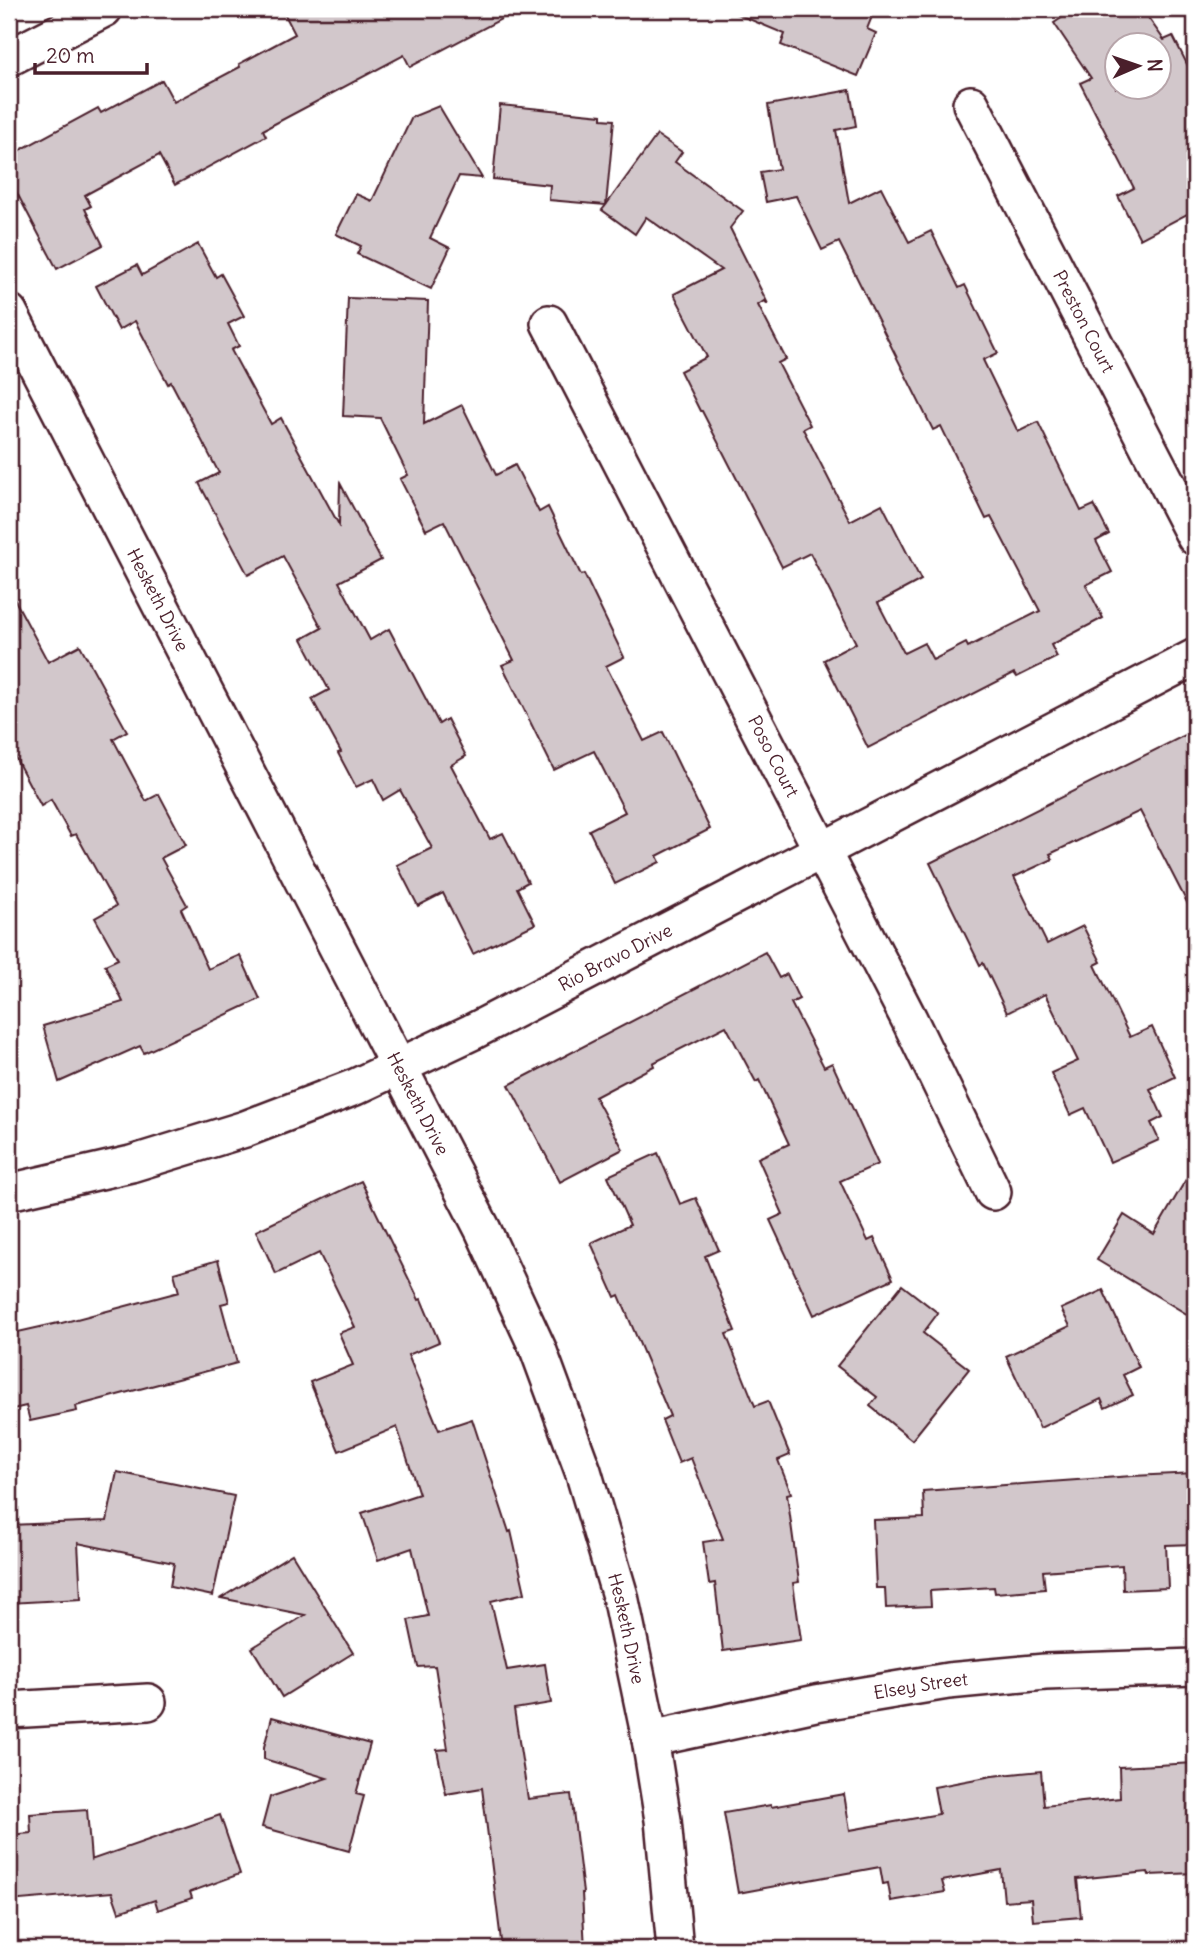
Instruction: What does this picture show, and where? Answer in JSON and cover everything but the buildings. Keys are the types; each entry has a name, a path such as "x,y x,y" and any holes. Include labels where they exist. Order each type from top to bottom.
{"street":[{"path":"9,58 104,9"},
{"name":"Preston Court","path":"971,104 1195,537"},
{"name":"Hesketh Drive","path":"9,312 484,1230 538,1349 583,1471 620,1596 650,1739 663,1820 675,1949"},
{"name":"Poso Court","path":"550,323 909,1019 993,1192"},
{"name":"Rio Bravo Drive","path":"9,1192 131,1164 245,1129 400,1067 1195,657"},
{"name":"Elsey Street","path":"650,1739 816,1703 948,1681 1045,1672 1195,1667"},
{"path":"9,1710 148,1702"}]}
